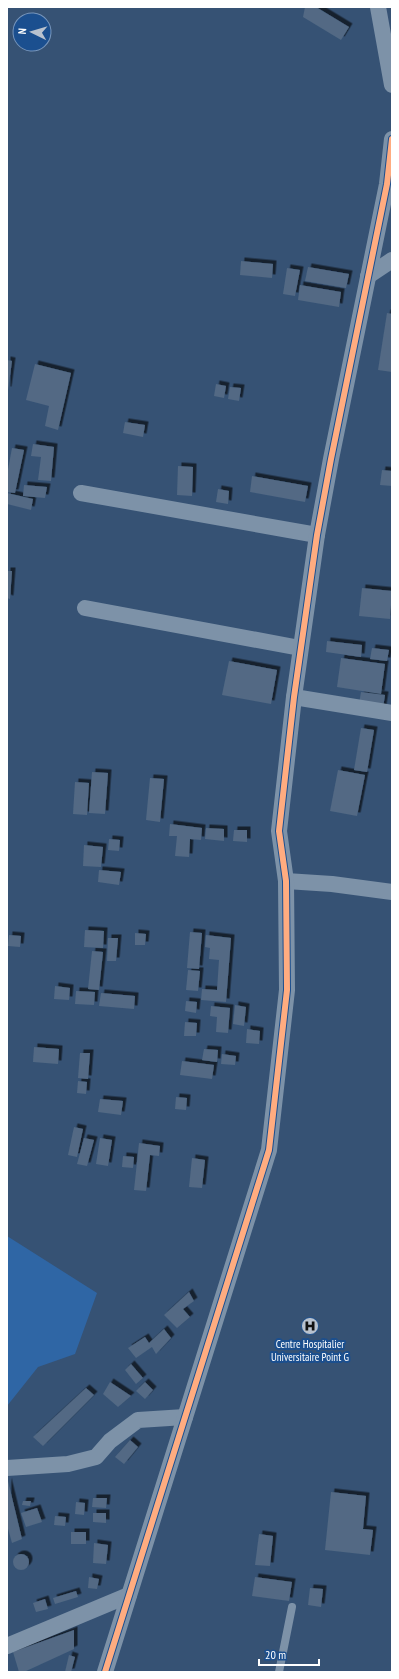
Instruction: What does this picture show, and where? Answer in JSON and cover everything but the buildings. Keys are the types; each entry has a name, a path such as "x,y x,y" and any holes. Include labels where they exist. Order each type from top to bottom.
{"street":[{"path":"378,7 392,85"},
{"path":"105,1672 269,1150 287,990 286,881 279,831 294,697 317,535 330,459 387,184 392,139"},
{"path":"368,276 392,260"},
{"path":"81,493 317,535"},
{"path":"86,608 300,648"},
{"path":"294,697 392,713"},
{"path":"286,881 332,884 392,892"},
{"path":"7,1468 68,1464 96,1457 110,1441 138,1420 185,1417"},
{"path":"7,1646 129,1595"}],"lane":[{"path":"279,1672 292,1607"}],"shaded area":[{"path":"7,1236 97,1293 75,1354 38,1367 7,1406"}],"cycle path":[{"path":"105,1672 269,1150 287,990 286,881 279,831 294,697 317,535 387,184 392,139"}],"place":[{"name":"Centre Hospitalier Universitaire Point G","path":"310,1326"}]}
